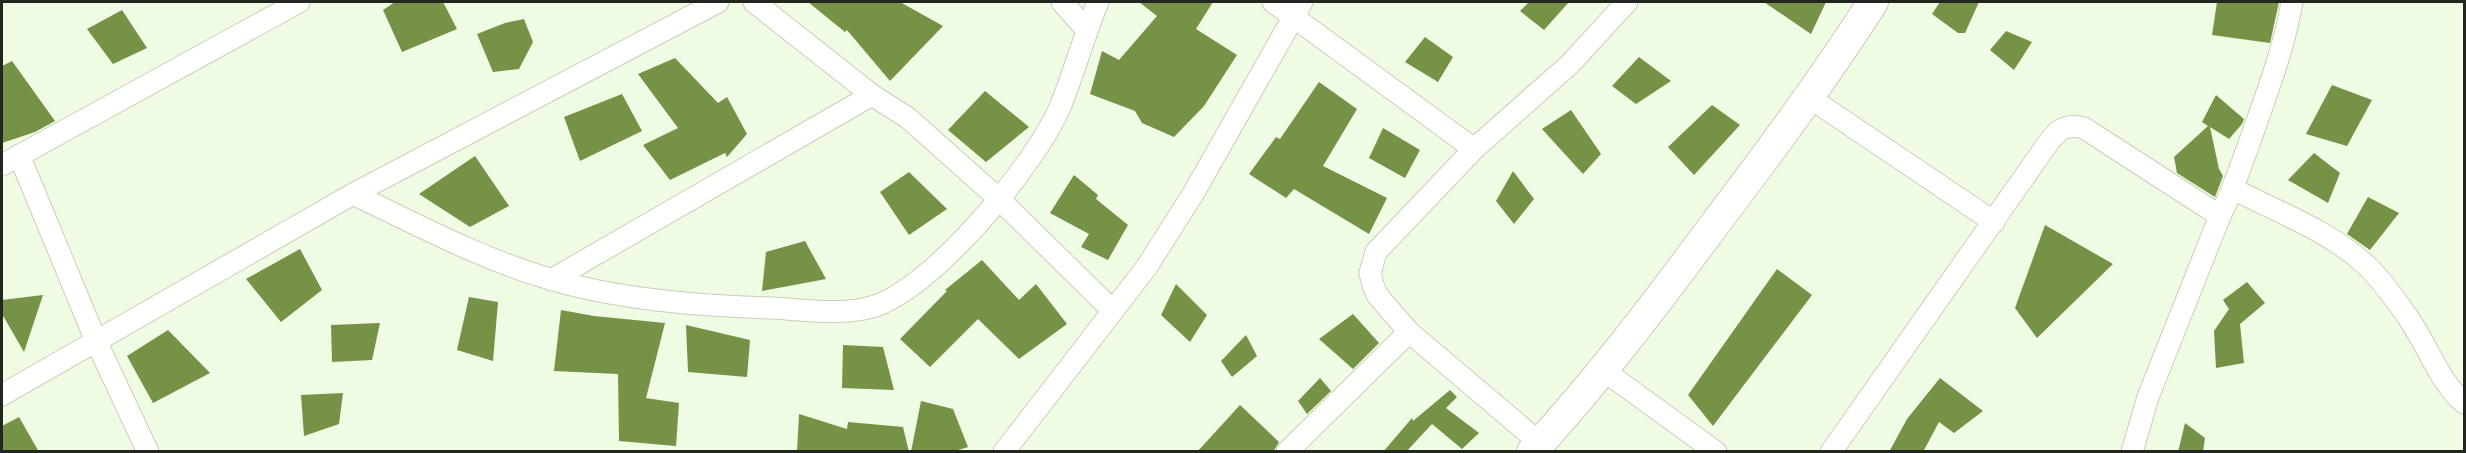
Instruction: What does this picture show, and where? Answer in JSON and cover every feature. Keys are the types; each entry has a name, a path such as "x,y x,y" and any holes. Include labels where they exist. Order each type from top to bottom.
{"main road":[{"path":"1536,447 1604,370 1810,98 1873,2"}],"street":[{"path":"148,452 10,160 298,2"},
{"path":"2,395 353,194 718,2"},
{"path":"754,2 872,95 908,118 999,199 1112,310"},
{"path":"1062,2 1086,29"},
{"path":"353,194 452,243 550,280 700,306 841,311 875,306 907,288 935,267 999,199 1039,146 1060,108 1086,29 1098,2"},
{"path":"1273,2 1298,9 1474,149"},
{"path":"1536,447 1409,332 1377,295 1370,273 1372,261 1376,252 1474,149 1570,64 1627,2"},
{"path":"2132,452 2148,397 2220,216 2233,189 2279,58 2292,2"},
{"path":"1004,452 1146,268 1193,194 1298,9"},
{"path":"550,280 872,95"},
{"path":"1810,98 1994,222"},
{"path":"1831,452 2055,135 2064,127 2084,128 2220,216"},
{"path":"2233,189 2315,230 2346,249 2368,267 2409,319 2441,378 2464,403"},
{"path":"1287,452 1409,332"},
{"path":"1604,370 1716,452"}],"building":[{"path":"395,2 443,2 457,29 402,52 383,10"},
{"path":"808,2 900,2 943,26 890,81 847,30 845,32"},
{"path":"1139,2 1213,2 1196,29 1237,55 1204,106 1174,137 1142,123 1135,111 1090,94 1102,51 1119,60 1157,16"},
{"path":"1529,2 1569,2 1544,30 1520,11"},
{"path":"1764,2 1826,2 1811,34"},
{"path":"1940,2 1979,2 1965,33 1958,33 1932,14"},
{"path":"2217,2 2279,2 2270,43 2212,35"},
{"path":"122,10 147,48 113,64 87,29"},
{"path":"524,19 533,42 519,69 493,72 477,34 505,23"},
{"path":"2006,31 2032,42 2014,70 1990,50"},
{"path":"1425,37 1453,57 1438,82 1405,62"},
{"path":"1639,57 1671,81 1636,104 1612,86"},
{"path":"675,58 718,103 727,97 747,134 727,157 725,153 670,180 643,145 678,128 638,74"},
{"path":"12,61 55,121 35,132 2,143 2,66"},
{"path":"1319,82 1357,109 1323,166 1387,198 1369,234 1294,189 1286,198 1249,174 1276,137 1280,139"},
{"path":"2332,85 2372,100 2347,146 2306,134"},
{"path":"985,91 1029,127 986,162 948,130"},
{"path":"622,94 642,131 580,161 564,117"},
{"path":"2216,95 2244,119 2229,139 2210,127 2219,169 2223,176 2215,197 2177,173 2174,157 2208,126 2202,122"},
{"path":"1712,105 1740,125 1694,175 1668,147"},
{"path":"1571,110 1601,154 1583,174 1542,129"},
{"path":"1383,128 1420,150 1405,178 1369,158"},
{"path":"2314,153 2340,173 2328,203 2288,180"},
{"path":"475,156 509,206 470,227 419,194"},
{"path":"1513,171 1534,199 1514,224 1496,201"},
{"path":"909,172 947,209 909,235 880,192"},
{"path":"1074,175 1098,195 1096,199 1128,225 1108,260 1081,247 1089,234 1050,213"},
{"path":"2368,197 2399,213 2370,250 2347,234"},
{"path":"2045,225 2113,264 2037,338 2015,308"},
{"path":"805,241 826,279 762,291 766,252"},
{"path":"300,249 322,290 281,322 246,279"},
{"path":"982,260 1019,300 1036,284 1067,324 1019,359 978,319 930,367 900,339 947,291 945,290"},
{"path":"1777,269 1812,295 1713,426 1688,395"},
{"path":"2247,282 2265,303 2240,324 2244,363 2216,368 2214,331 2229,309 2223,300"},
{"path":"1176,284 1207,315 1190,342 1161,315"},
{"path":"43,295 24,352 2,314 2,300"},
{"path":"469,297 498,302 493,361 457,350"},
{"path":"561,310 594,316 665,323 646,398 679,403 676,446 619,441 618,374 554,371"},
{"path":"1353,314 1379,343 1353,369 1319,339"},
{"path":"380,323 372,360 332,362 331,325"},
{"path":"686,325 750,340 747,377 688,372"},
{"path":"168,330 210,373 153,403 127,356"},
{"path":"1246,335 1257,356 1232,377 1221,361"},
{"path":"843,345 883,347 894,390 842,388"},
{"path":"1320,378 1331,391 1307,414 1298,401"},
{"path":"1940,378 1983,411 1954,433 1939,422 1923,452 1889,452 1907,419"},
{"path":"1450,390 1457,397 1446,408 1479,433 1462,449 1432,424 1406,452 1383,452 1412,418 1413,421"},
{"path":"343,393 339,424 304,436 301,395"},
{"path":"921,401 953,409 968,447 952,452 911,452"},
{"path":"1240,405 1279,442 1275,449 1272,452 1197,452"},
{"path":"799,414 847,429 848,422 903,427 909,452 797,452"},
{"path":"19,417 39,452 2,452 2,426"},
{"path":"2185,423 2205,438 2203,452 2178,452"}]}
